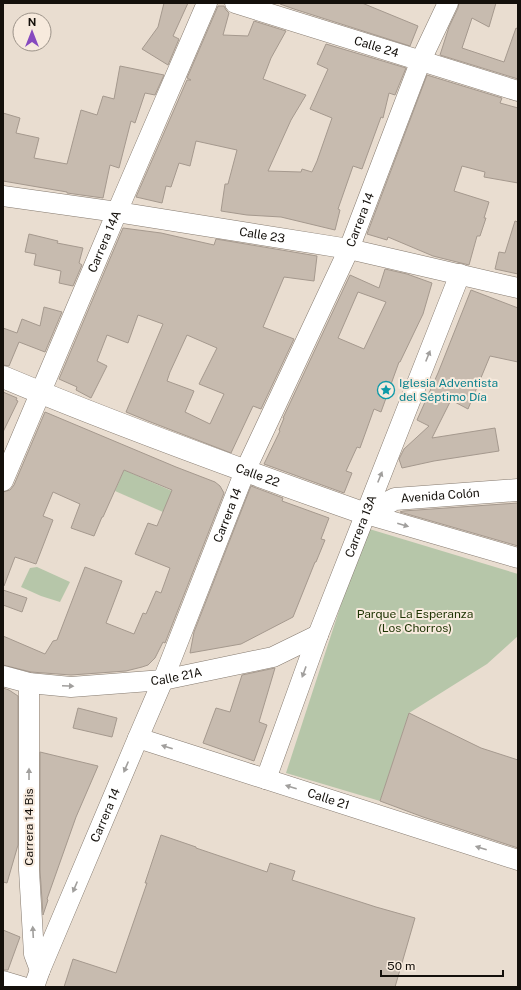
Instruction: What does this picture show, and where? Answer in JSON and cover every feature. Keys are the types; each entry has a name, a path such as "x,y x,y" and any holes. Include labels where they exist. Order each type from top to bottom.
{"main road":[{"name":"Calle 22","path":"3,377 40,393 245,471 366,514"},
{"name":"Avenida Colón","path":"366,514 395,499 518,490"}],"street":[{"name":"Carrera 14A","path":"3,481 207,3"},
{"name":"Calle 24","path":"235,3 518,91"},
{"name":"Carrera 14","path":"37,978 164,680 245,471 348,249 421,60 448,3"},
{"name":"Calle 23","path":"3,196 117,212 348,249 518,288"},
{"name":"Carrera 13A","path":"266,779 318,635 460,274"},
{"name":"Calle 22","path":"366,514 518,558"},
{"name":"Calle 21A","path":"29,683 71,687 164,680 273,656 318,635"},
{"path":"3,676 29,683"},
{"name":"Carrera 14 Bis","path":"29,683 29,870 34,954 37,978"},
{"name":"Calle 21","path":"138,738 518,860"},
{"path":"3,981 23,987"}],"green space":[{"path":"124,470 172,491 163,512 115,491"},
{"name":"Parque La Esperanza (Los Chorros)","path":"366,528 518,574 518,636 487,664 409,713 380,801 286,773"},
{"path":"37,567 70,582 60,602 41,596 21,587 30,568"}],"building":[{"path":"164,3 188,3 173,36 179,39 168,65 142,49 158,27"},
{"path":"280,3 362,3 418,26 410,46 294,9"},
{"path":"459,3 496,3 489,27 472,18 462,48 504,62 516,28 518,29 518,79 440,55"},
{"path":"218,6 224,6 229,13 223,35 248,36 254,21 286,31 271,58 263,79 306,95 291,120 268,171 301,172 302,169 312,172 332,118 310,109 328,69 317,64 326,44 406,68 395,95 389,93 383,118 381,117 362,169 353,166 338,209 340,210 335,230 281,217 247,215 221,211 225,184 228,184 237,150 196,141 190,166 179,163 171,187 166,186 162,203 136,197 187,80 191,80 187,78"},
{"path":"120,66 164,75 155,95 145,93 135,123 131,121 119,168 110,165 103,198 3,181 3,113 20,118 16,133 39,138 34,158 67,164 81,110 97,115 103,96 114,99"},
{"path":"427,75 502,98 500,103 518,108 518,183 484,177 485,172 462,166 454,191 489,202 484,218 486,218 480,236 477,236 469,265 433,256 388,237 387,240 367,234"},
{"path":"515,221 518,222 518,274 495,269 499,252 505,253"},
{"path":"123,228 161,233 214,245 216,239 317,256 314,281 284,277 263,327 294,339 261,409 253,406 231,453 126,412 163,324 138,315 128,343 107,335 97,361 107,366 91,398 76,390 77,387 59,379","holes":["187,335 217,348 199,384 224,394 210,424 185,412 194,391 167,381"]},
{"path":"29,234 58,241 57,243 83,248 79,263 82,265 73,286 59,283 61,271 34,265 36,254 25,252"},
{"path":"385,269 407,274 432,283 423,314 399,362 381,412 374,409 360,448 357,447 346,471 352,473 344,493 264,464 280,431 283,418 350,275 379,288","holes":["358,292 386,302 364,349 338,338"]},
{"path":"471,290 518,308 518,362 490,356 468,409 451,400 432,438 495,428 499,451 434,461 402,468 399,459 404,449 429,426 417,420 438,373"},
{"path":"44,307 62,312 45,352 19,342 9,366 3,365 3,328 17,333 22,319 40,326"},
{"path":"3,392 17,398 16,400 18,401 3,432"},
{"path":"45,412 215,482 220,486 224,493 165,643 163,642 155,658 148,665 126,671 71,675 31,672 3,665 3,636 45,654 53,641 57,640 85,567 122,581 106,623 134,634 143,613 146,614 156,591 161,593 170,568 135,554 148,523 157,526 172,490 124,470 94,536 71,528 80,504 53,492 43,516 53,520 36,564 15,557 3,586 3,492 10,490 14,485"},
{"path":"251,486 283,498 282,501 329,518 321,539 325,540 293,617 241,644 190,653 194,632"},
{"path":"518,503 518,546 400,512 403,511"},
{"path":"3,590 27,598 22,612 3,605"},
{"path":"275,668 259,722 267,725 254,761 203,743 216,708 230,712 242,675"},
{"path":"3,688 18,696 18,845 7,883 3,882"},
{"path":"78,708 117,718 112,737 73,728"},
{"path":"409,713 481,748 518,760 518,848 423,817 380,801"},
{"path":"40,752 98,766 76,817 47,899 48,900 43,915 40,870"},
{"path":"161,835 267,872 270,863 295,871 292,880 415,918 395,987 64,987 73,959 116,973 147,883 145,883"},
{"path":"3,930 20,937 8,970 3,970"}],"place":[{"name":"Iglesia Adventista del Séptimo Día","path":"386,390"}]}
